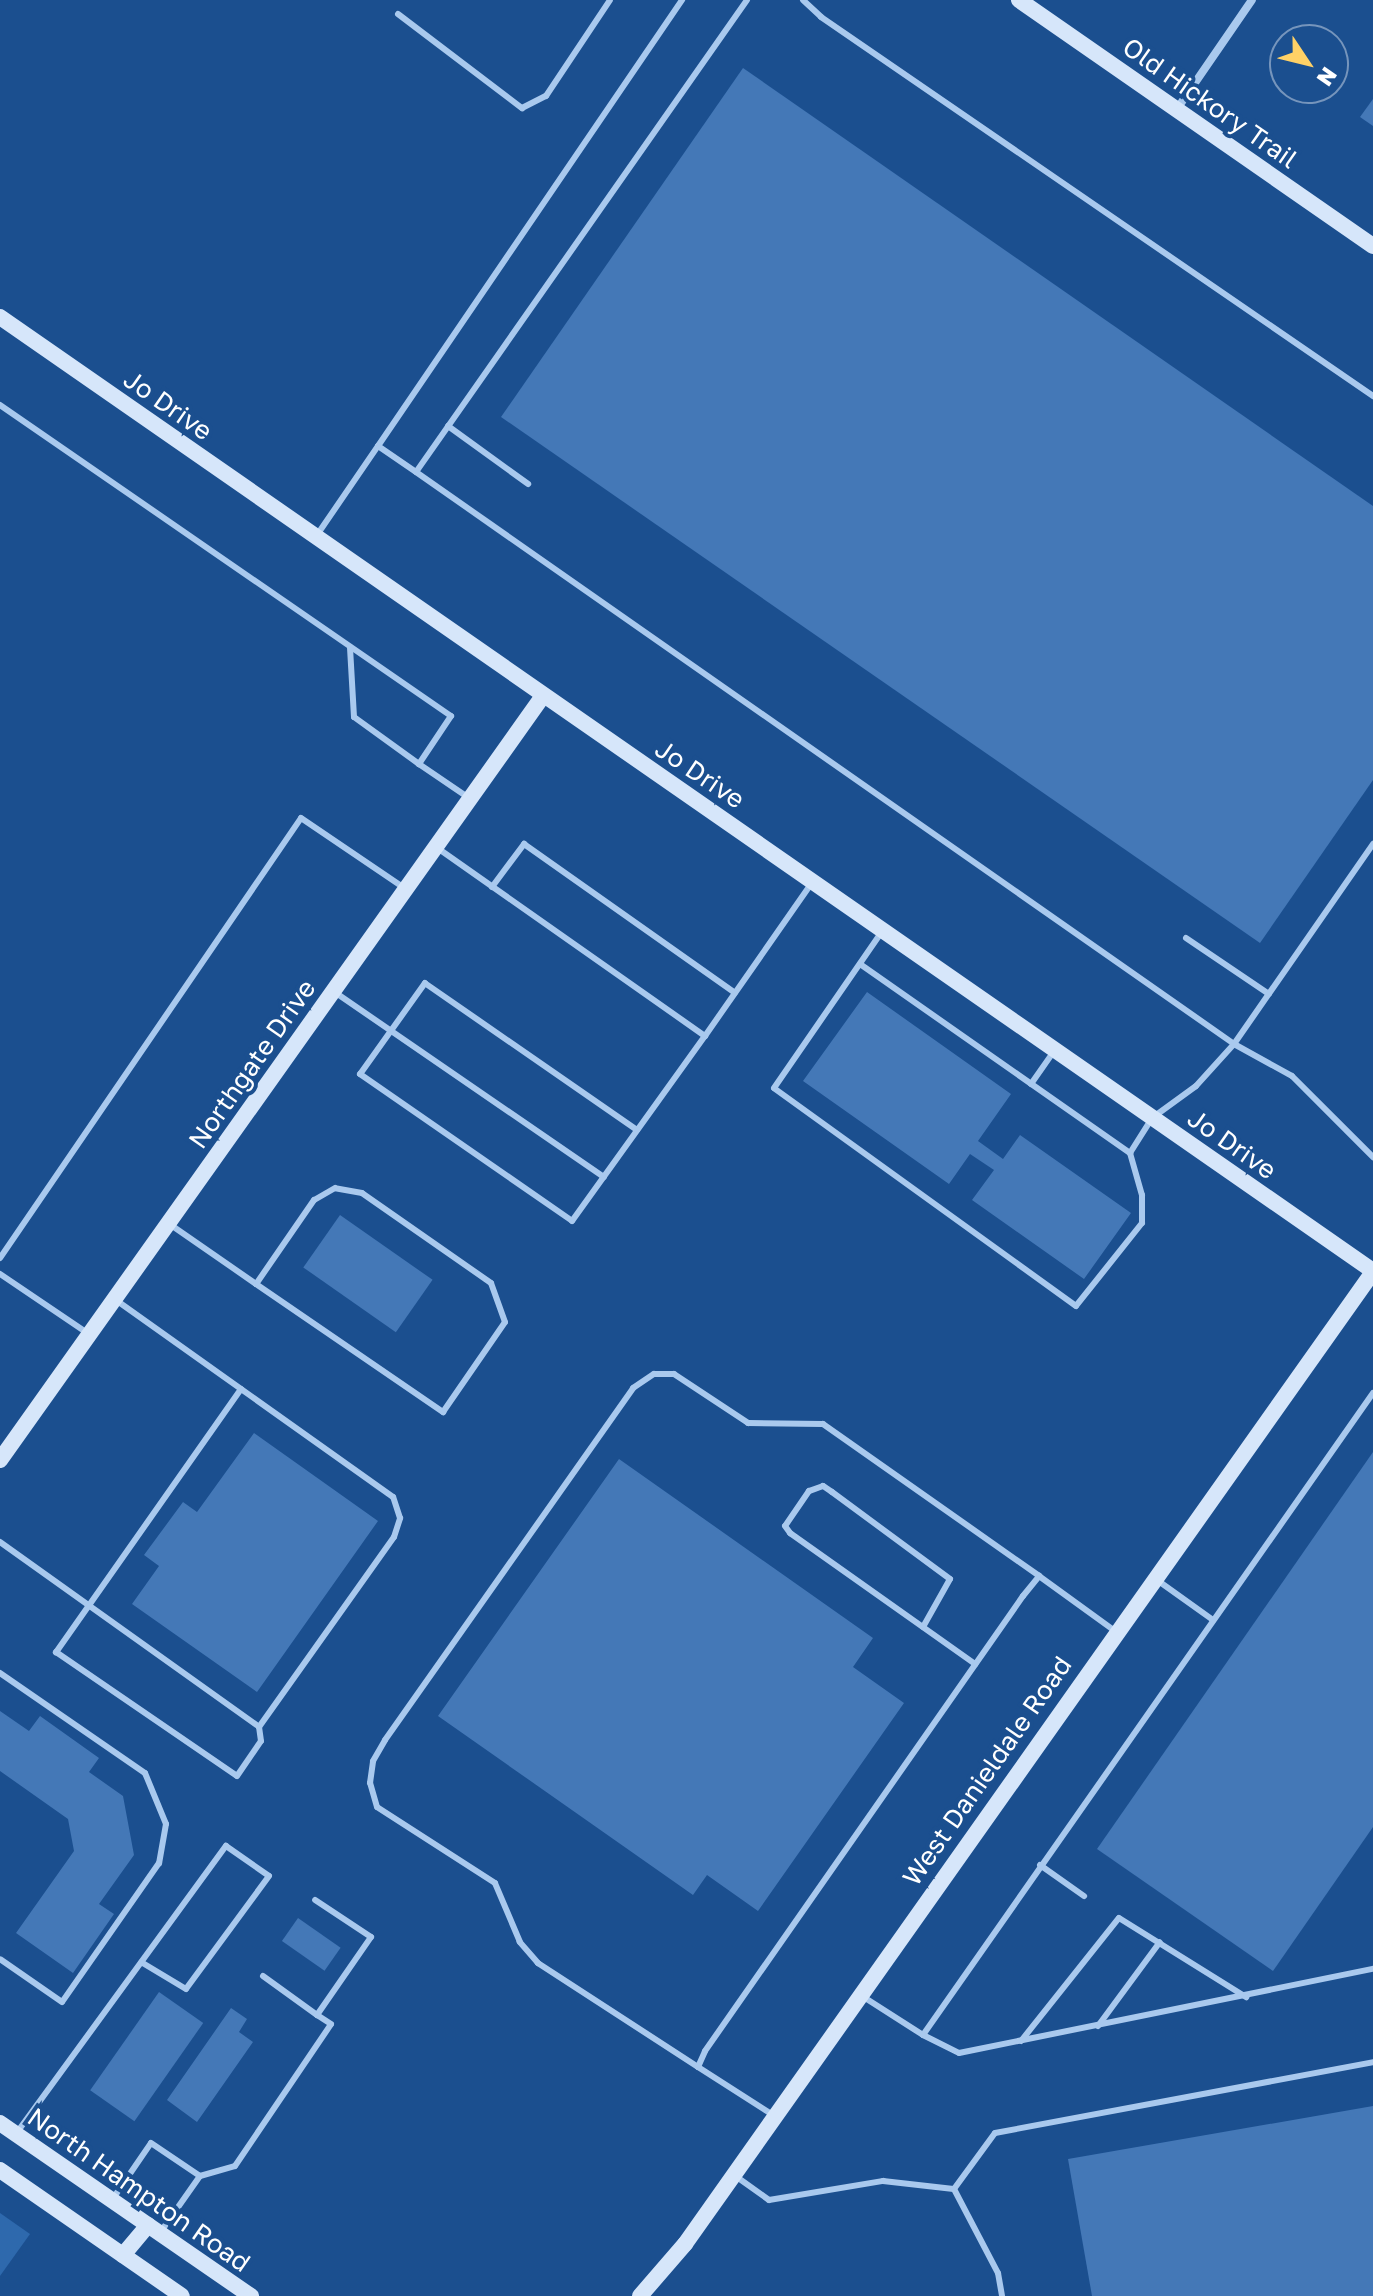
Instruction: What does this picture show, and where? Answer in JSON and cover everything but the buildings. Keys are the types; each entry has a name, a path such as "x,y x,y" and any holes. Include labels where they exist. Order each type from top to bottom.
{"street":[{"name":"Old Hickory Trail","path":"1019,0 1373,246"},
{"path":"1177,109 1252,0"},
{"name":"Jo Drive","path":"0,317 1373,1272"},
{"name":"Northgate Drive","path":"0,1460 543,696"},
{"name":"West Danieldale Road","path":"640,2296 734,2175 1115,1631 1373,1272"},
{"name":"North Hampton Road","path":"0,2123 251,2296"},
{"path":"0,2170 182,2296"},
{"path":"123,2255 154,2229"}],"lane":[{"path":"398,14 522,108 546,96 610,0"},
{"path":"315,537 682,0"},
{"path":"416,472 747,0"},
{"path":"803,0 821,17 1373,396"},
{"path":"0,405 451,716 419,764"},
{"path":"448,426 528,484"},
{"path":"378,446 1234,1044 1292,1076 1373,1157"},
{"path":"350,647 354,717 470,798"},
{"path":"0,1258 301,818 406,889"},
{"path":"492,887 524,844 735,993"},
{"path":"1130,1153 1152,1118 1196,1086 1234,1044 1373,844"},
{"path":"436,847 705,1036"},
{"path":"637,1130 425,983 360,1074 572,1221 705,1036 814,881"},
{"path":"860,964 1130,1153 1142,1195 1142,1223 1076,1306 774,1088 883,930"},
{"path":"1186,938 1269,994"},
{"path":"333,991 604,1177"},
{"path":"1031,1084 1055,1050"},
{"path":"168,1223 256,1284 443,1412 505,1322 491,1283 362,1193 335,1188 314,1200 256,1284"},
{"path":"0,1274 90,1335"},
{"path":"114,1299 241,1389 393,1497 400,1518 394,1537 259,1727 261,1741 237,1776 56,1652 241,1389"},
{"path":"775,2116 538,1963 520,1942 495,1883 377,1807 370,1783 373,1761 385,1740 633,1388 654,1374 674,1374 748,1423 823,1424 1115,1631"},
{"path":"923,2035 1373,1393"},
{"path":"923,1627 950,1579 823,1486 809,1491 785,1526 790,1533 975,1664"},
{"path":"0,1542 259,1727"},
{"path":"698,2067 1039,1576"},
{"path":"1153,1578 1213,1620"},
{"path":"0,1673 145,1773 166,1824 159,1863 62,2002 0,1959"},
{"path":"15,2134 141,1962 226,1846 269,1876 186,1989 141,1962"},
{"path":"1040,1865 1084,1896"},
{"path":"315,1900 371,1937 317,2015"},
{"path":"1021,2041 1112,1919 1126,1919 1247,1997"},
{"path":"1098,2026 1160,1942"},
{"path":"860,1995 923,2035 959,2053 1373,1969"},
{"path":"154,2229 200,2176 235,2166 331,2024 263,1976"},
{"path":"954,2189 995,2133 1373,2062"},
{"path":"112,2200 151,2143 200,2176"},
{"path":"734,2175 769,2200 883,2181 954,2189"},
{"path":"954,2189 998,2273 1002,2296"}],"shaded area":[{"path":"0,2213 30,2234 0,2276"}]}
